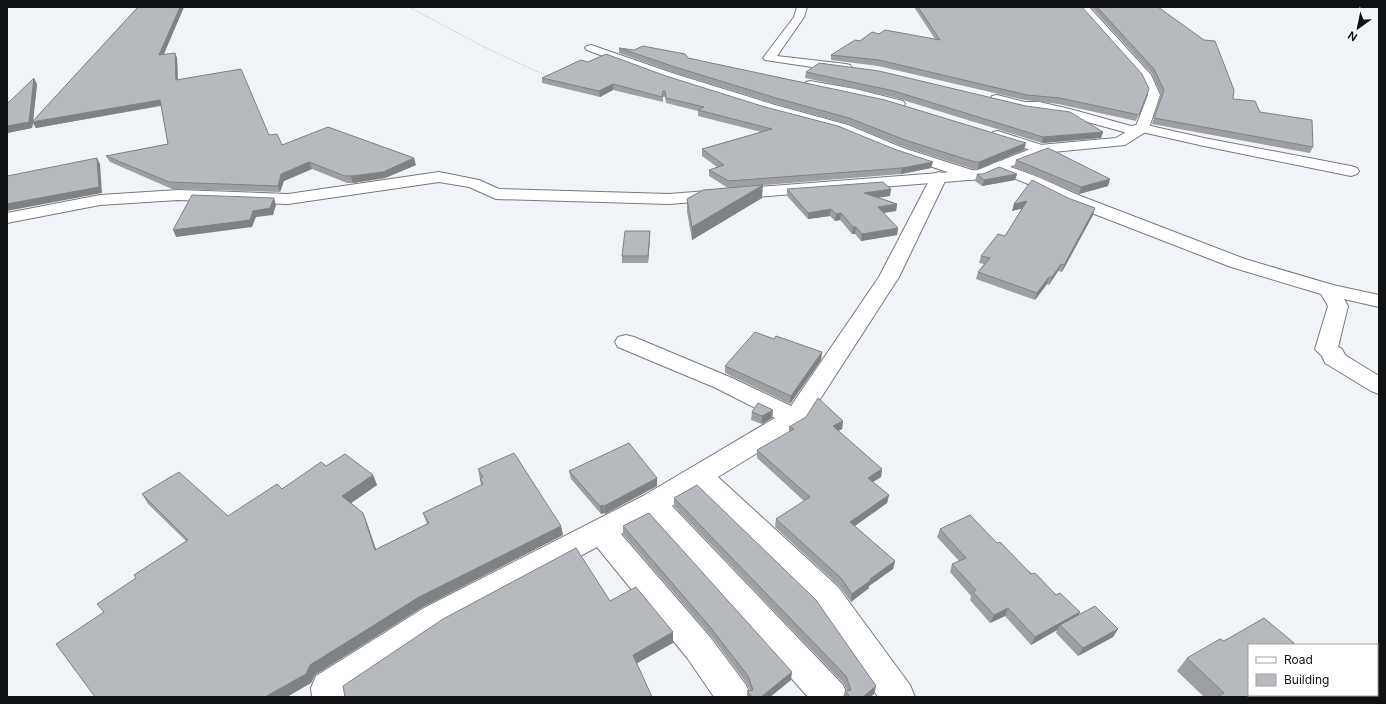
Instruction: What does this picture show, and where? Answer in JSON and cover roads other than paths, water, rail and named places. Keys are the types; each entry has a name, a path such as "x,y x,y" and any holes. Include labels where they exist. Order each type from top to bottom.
{"street":[{"path":"802,7 799,17 769,58 859,70"},
{"path":"7,218 100,200 178,195 288,199 439,177 473,183 496,194 669,199 981,174 1040,149 1120,142 1142,128 1154,95 1147,78 1084,7"},
{"path":"591,48 671,77 770,108 843,128 898,151 972,175"},
{"path":"798,82 858,89 907,107"},
{"path":"888,101 904,94"},
{"path":"983,96 1025,106 1039,106 1070,113 1131,130 1142,128 1204,142 1351,171"},
{"path":"988,132 1040,149"},
{"path":"997,167 1032,180 1072,199 1139,226 1238,262 1329,290 1379,301"},
{"path":"324,694 435,618 653,504 795,418 889,276 939,177"},
{"path":"1329,290 1338,306 1326,349 1334,354 1333,358 1379,386"},
{"path":"626,342 724,383 795,418"},
{"path":"699,476 827,597 898,697"},
{"path":"653,504 831,697"},
{"path":"602,531 699,648 734,697"}]}
